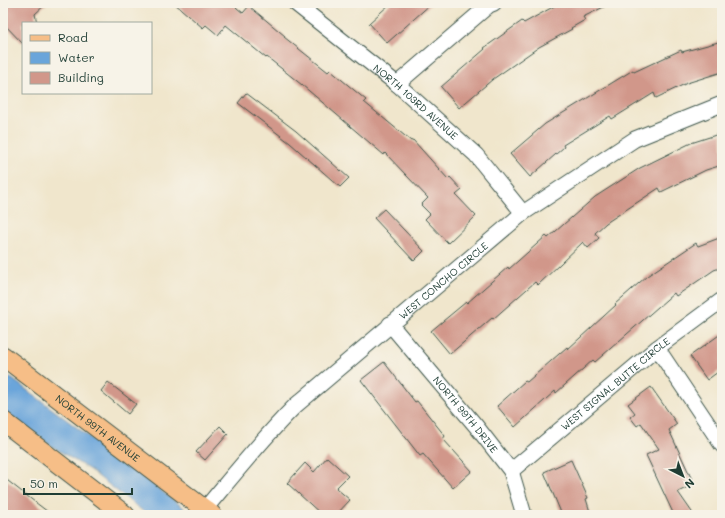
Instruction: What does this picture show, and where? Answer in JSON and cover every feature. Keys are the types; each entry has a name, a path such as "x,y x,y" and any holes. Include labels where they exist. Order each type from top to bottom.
{"main road":[{"name":"NORTH 99TH AVENUE","path":"3,356 206,513"},
{"path":"3,421 125,515"}],"street":[{"name":"NORTH 103RD AVENUE","path":"295,3 397,84 476,155 523,213"},
{"path":"397,84 489,5 494,3"},
{"name":"WEST CONCHO CIRCLE","path":"206,513 252,453 275,426 295,406 390,324 523,213 635,139 722,104"},
{"name":"WEST SIGNAL BUTTE CIRCLE","path":"511,471 657,348 722,300"},
{"name":"NORTH 99TH DRIVE","path":"390,324 476,426 511,471 524,515"},
{"path":"657,348 722,445"}],"water":[{"path":"3,372 184,508 178,515 148,515 90,470 42,440 3,412"}],"building":[{"path":"3,3 47,3 35,14 37,22 22,22 22,43 3,23"},
{"path":"174,3 231,3 243,13 249,6 285,36 284,37 328,72 330,70 366,100 364,102 411,141 413,140 448,179 450,177 462,190 456,195 476,216 448,243 425,219 430,214 421,205 428,198 385,153 384,155 302,85 226,25 218,35 206,25 203,28"},
{"path":"391,3 432,3 387,43 369,23"},
{"path":"560,3 612,3 583,17 585,20 571,28 572,29 539,47 493,79 459,108 441,87 485,49 484,48 522,21 524,23"},
{"path":"722,41 722,72 687,83 656,98 654,93 612,119 610,116 563,145 564,147 530,177 510,154 545,124 633,70 634,72 681,50 682,52"},
{"path":"246,93 296,131 349,178 340,187 290,143 238,103"},
{"path":"722,133 722,165 706,170 661,192 659,188 606,223 595,233 599,238 588,248 583,242 538,285 535,282 450,354 431,331 466,302 467,303 508,267 509,269 546,236 548,238 595,197 640,168 691,143"},
{"path":"384,209 424,251 414,261 374,218"},
{"path":"722,237 722,267 714,270 676,296 674,293 595,362 593,360 556,393 555,391 515,427 497,406 567,347 568,349 647,276 696,243 698,246"},
{"path":"722,333 722,369 707,380 690,356"},
{"path":"384,362 415,402 417,401 445,436 443,439 472,471 453,488 423,454 420,456 361,380"},
{"path":"108,382 136,404 128,414 101,391"},
{"path":"651,387 677,424 669,430 694,484 678,492 694,515 674,515 646,455 659,449 641,423 637,426 630,417 635,413 628,404"},
{"path":"220,426 228,434 205,460 196,452"},
{"path":"327,457 348,476 336,488 350,500 336,515 322,515 287,483 305,463 314,472"},
{"path":"571,460 588,498 586,499 591,515 562,515 544,472"},
{"path":"3,477 31,499 52,515 3,515"}]}
